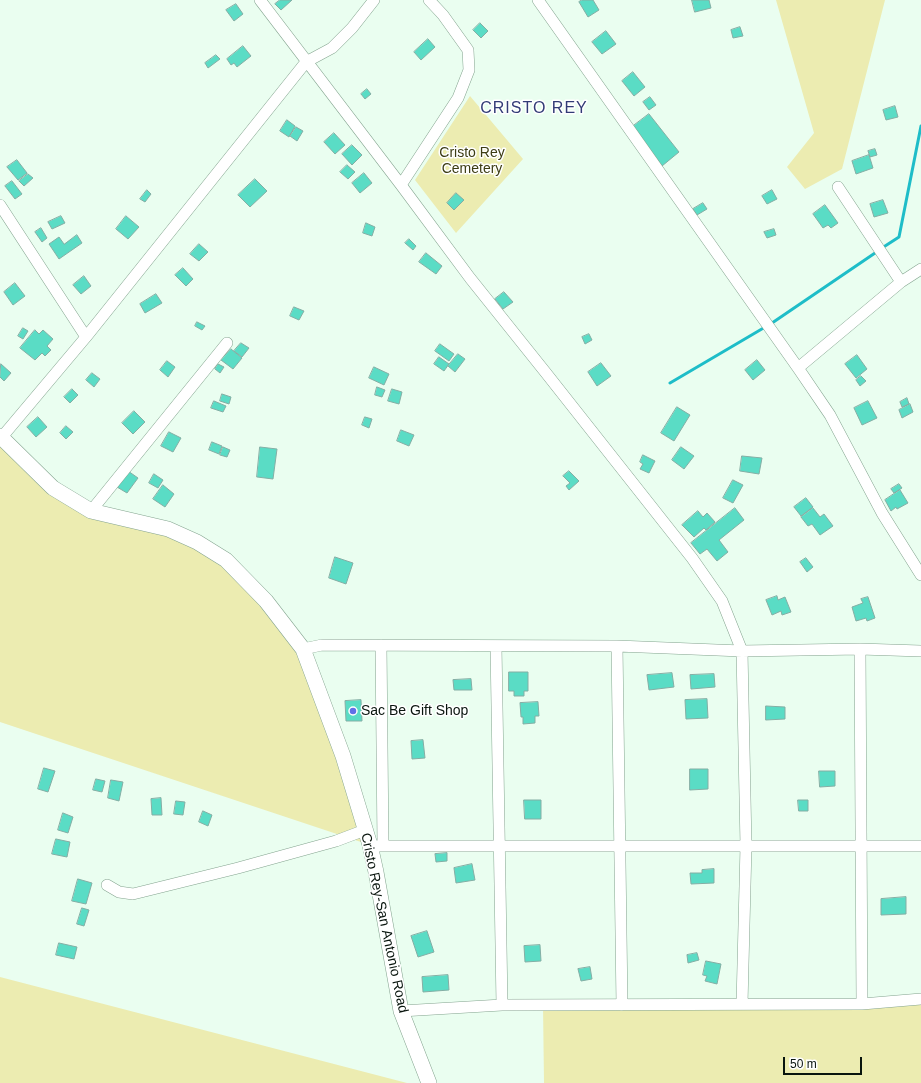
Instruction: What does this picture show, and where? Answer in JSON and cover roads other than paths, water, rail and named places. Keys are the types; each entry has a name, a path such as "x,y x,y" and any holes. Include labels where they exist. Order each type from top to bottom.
{"main road":[{"name":"Cristo Rey-San Antonio Road","path":"1,437 53,488 91,510 168,529 197,542 226,560 266,601 303,649 343,756 365,830 376,846 376,872 401,1012 429,1083"}],"street":[{"path":"260,0 470,278 692,558 722,602 742,651 746,846 742,1004"},
{"path":"1,437 86,337 306,62 332,48 352,28 374,0"},
{"path":"401,185 458,98 470,70 468,50 443,15 429,0"},
{"path":"538,0 798,368 830,416 882,513 921,575"},
{"path":"838,187 901,282"},
{"path":"0,205 86,337"},
{"path":"798,368 901,282 921,269"},
{"path":"91,510 227,343"},
{"path":"303,649 322,645 381,645 617,646 742,651 860,649 921,651"},
{"path":"381,645 376,846 921,846"},
{"path":"496,646 498,846 502,1005"},
{"path":"617,646 621,846 622,1004"},
{"path":"860,649 862,1004"},
{"path":"107,885 119,892 133,894 291,854 336,841 365,830"},
{"path":"401,1012 502,1005 862,1004 921,999"}],"waterway":[{"path":"882,248 899,237 921,126"},
{"path":"670,383 772,323 878,251"}],"place":[{"name":"Sac Be Gift Shop","path":"353,711"}],"district":[{"name":"CRISTO REY","path":"534,109"}],"park label":[{"name":"Cristo Rey Cemetery","path":"472,162"}]}
